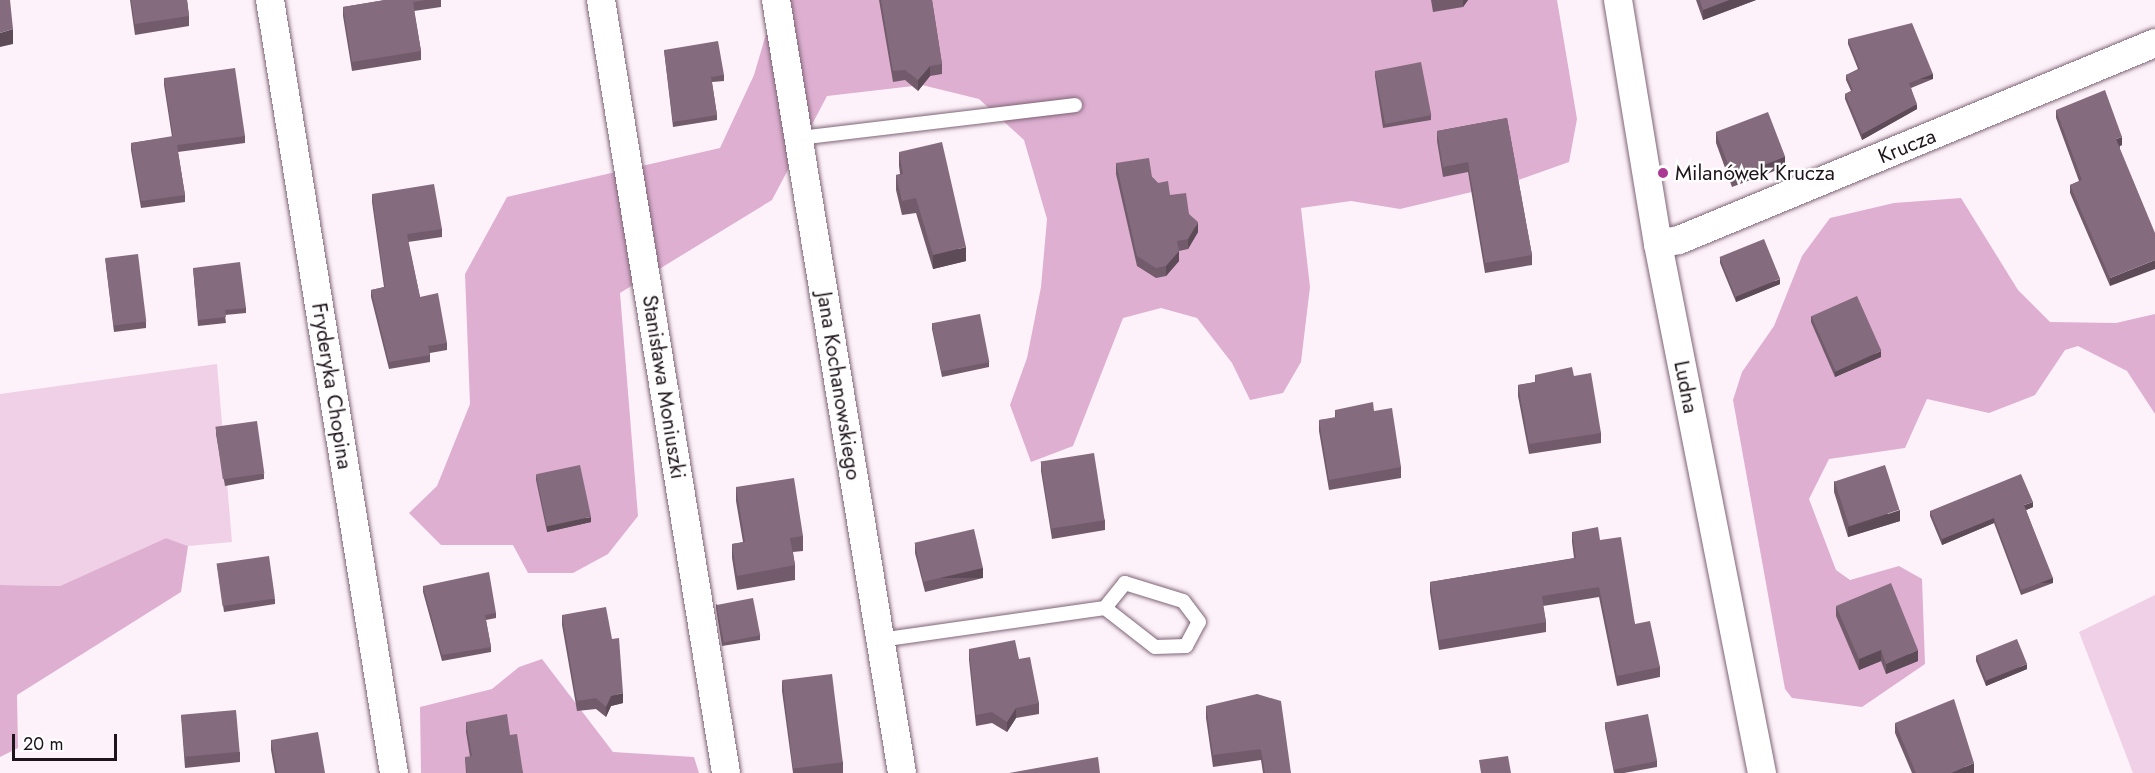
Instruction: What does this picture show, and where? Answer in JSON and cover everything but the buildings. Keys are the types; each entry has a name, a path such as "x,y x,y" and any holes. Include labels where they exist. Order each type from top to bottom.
{"street":[{"name":"Fryderyka Chopina","path":"270,0 394,773"},
{"name":"Stanisława Moniuszki","path":"601,0 726,773"},
{"name":"Jana Kochanowskiego","path":"776,0 902,773"},
{"name":"Ludna","path":"1618,0 1658,244 1762,773"},
{"name":"Krucza","path":"1658,244 1680,240 2155,43"}],"lane":[{"path":"799,138 1075,105"},
{"path":"880,640 1105,608 1125,583 1183,602 1199,622 1186,646 1155,647 1105,608"}],"shaded area":[{"path":"776,0 1557,0 1577,119 1569,162 1510,183 1400,209 1351,201 1301,208 1310,287 1301,362 1283,393 1250,400 1232,363 1197,318 1161,308 1123,318 1073,446 1031,462 1010,405 1027,358 1041,287 1047,219 1024,140 979,99 922,85 827,96 772,200 620,293 638,516 608,554 573,573 528,573 513,545 441,545 409,513 437,486 470,404 465,274 507,197 720,148 754,75"},
{"path":"1961,198 2018,290 2050,322 2116,323 2155,314 2155,414 2127,371 2078,346 2065,350 2035,395 1989,413 1927,399 1905,448 1829,459 1809,499 1836,570 1850,580 1899,566 1922,579 1925,664 1862,707 1792,698 1785,689 1733,400 1742,372 1774,326 1802,256 1830,218 1894,203"},
{"path":"217,364 232,542 188,546 166,538 60,586 0,585 0,394"},
{"path":"166,538 188,546 181,592 17,695 18,748 0,757 0,585 60,586"},
{"path":"2155,595 2155,773 2133,773 2079,632"},
{"path":"542,659 613,752 694,757 699,773 421,773 420,707 492,689 519,667"}],"place":[{"name":"Milanówek Krucza","path":"1663,173"}]}
